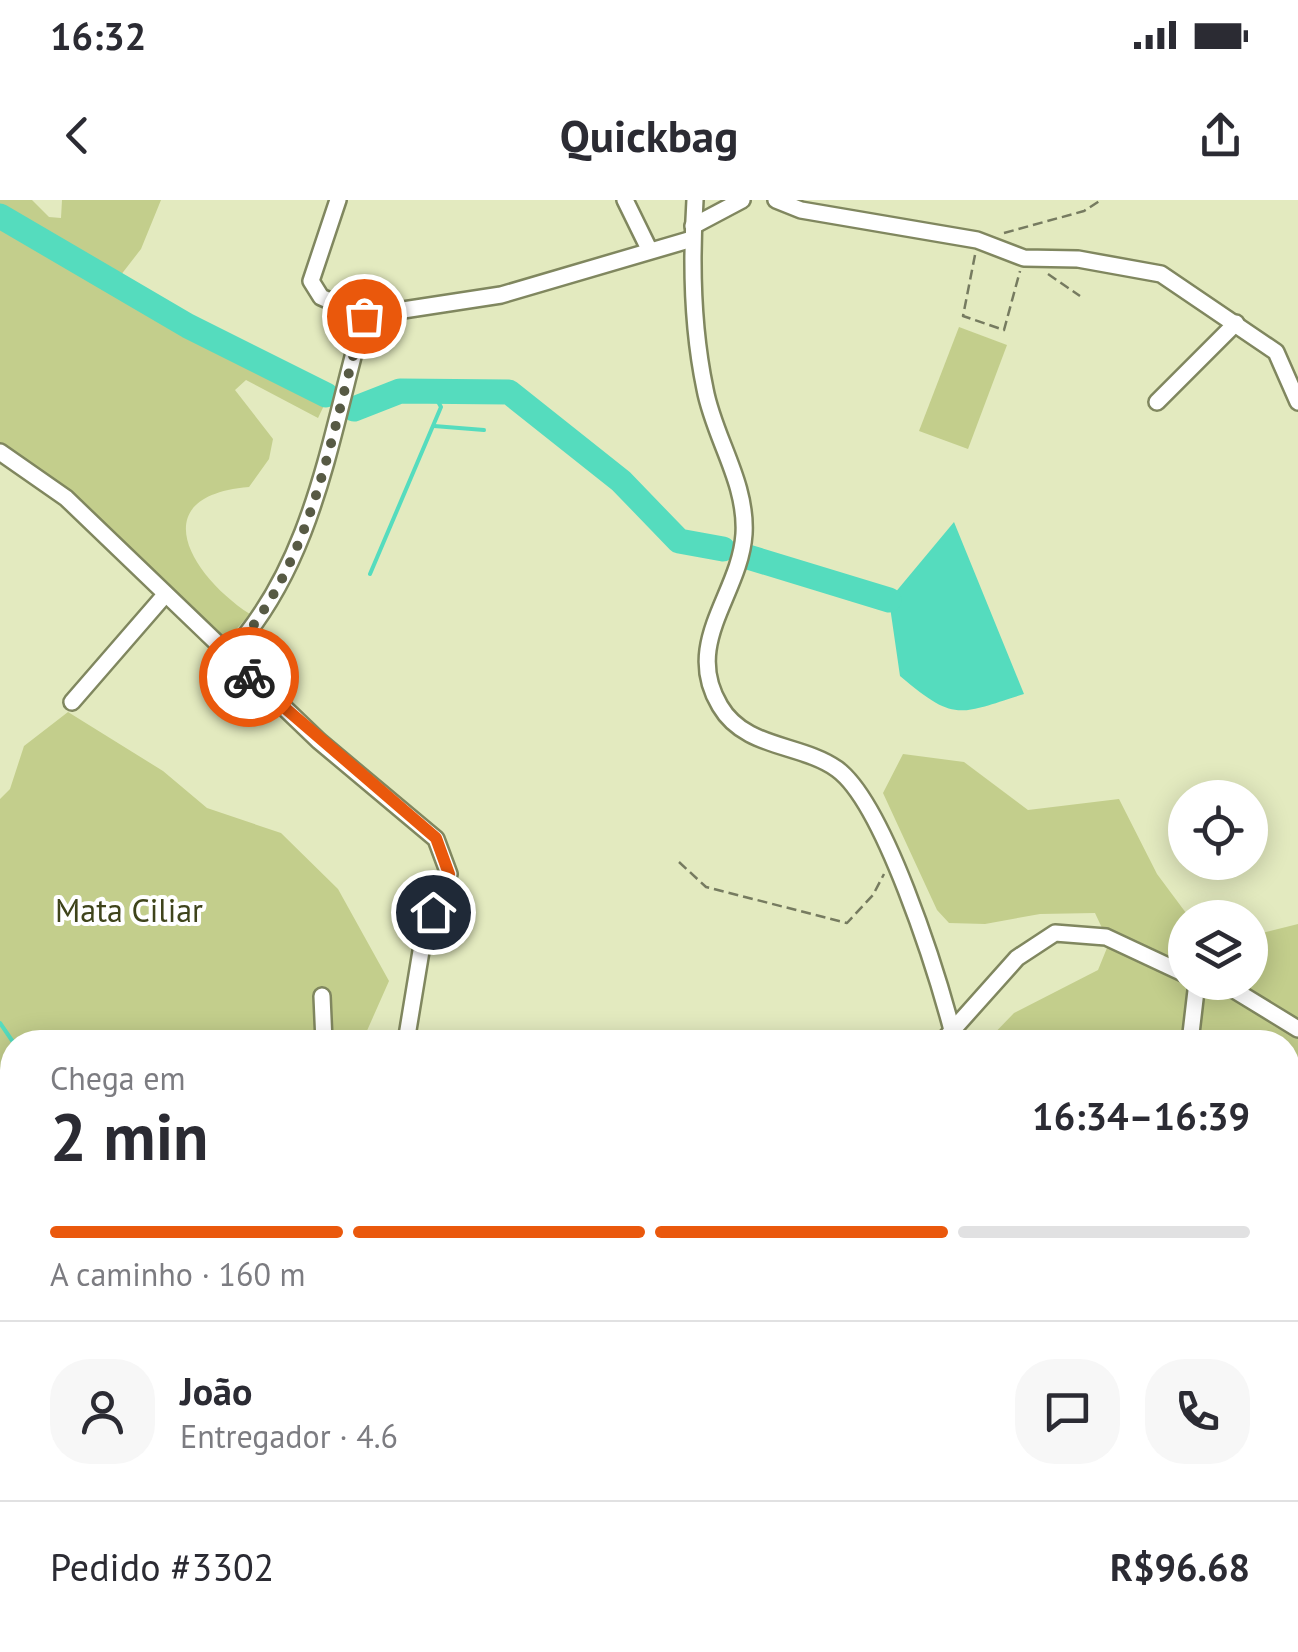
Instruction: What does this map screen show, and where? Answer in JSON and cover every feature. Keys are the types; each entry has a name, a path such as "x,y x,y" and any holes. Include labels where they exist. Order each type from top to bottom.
{"street":[{"path":"338,200 311,281 321,297 364,316 501,295 649,250 692,233 742,200"},
{"path":"625,200 649,250"},
{"path":"695,200 692,233 704,388 735,475 743,522 737,566 708,636 710,684 732,724 753,737 825,762 842,773 863,798 926,946 946,1030"},
{"path":"776,200 801,210 977,240 1024,258 1078,259 1162,274 1276,352 1298,402"},
{"path":"227,657 260,618 292,563 310,515 364,316"},
{"path":"1157,402 1236,323"},
{"path":"0,452 66,498 319,742 436,838 449,874 422,945 408,1030"},
{"path":"72,702 164,596"},
{"path":"952,1030 1017,958 1055,933 1106,937 1168,966"},
{"path":"322,996 323,1030"},
{"path":"1191,1030 1195,1000"},
{"path":"1251,1000 1298,1029"}],"path":[{"path":"1080,296 1024,258 1004,330 963,316 977,240 1084,211 1101,200"},
{"path":"679,862 706,887 847,923 873,895 891,860"}],"green space":[{"path":"0,200 32,200 49,217 61,218 62,200 161,200 141,249 117,280 330,393 318,418 246,380 235,390 273,439 269,459 249,487 216,493 196,505 187,521 187,540 196,559 210,579 250,614 223,644 83,505 0,444"},
{"path":"959,327 1007,345 968,449 919,431"},
{"name":"Mata Ciliar","path":"68,712 163,771 207,808 281,833 338,889 389,981 367,1030 0,1030 0,799 10,789 24,746"},
{"path":"903,754 964,762 1028,810 1119,799 1157,874 1176,900 1168,900 1168,1000 1268,1000 1268,932 1298,924 1298,1030 998,1030 1014,1013 1098,970 1109,943 1095,913 1040,914 985,924 949,923 937,910 883,793"}],"water":[{"path":"954,522 1024,694 970,710 933,701 900,676 889,600"}],"waterway":[{"path":"0,216 188,326 326,395"},
{"path":"354,409 400,391 509,392 621,481 679,541 723,549"},
{"path":"370,574 441,407 432,391"},
{"path":"434,426 484,430"},
{"path":"748,557 889,600"},
{"path":"0,1023 5,1030"}],"way so far":[{"path":"249,677 227,657 252,631 292,563 310,515 364,316"}],"route":[{"path":"249,677 319,742 436,838 449,874 433,912"}]}
